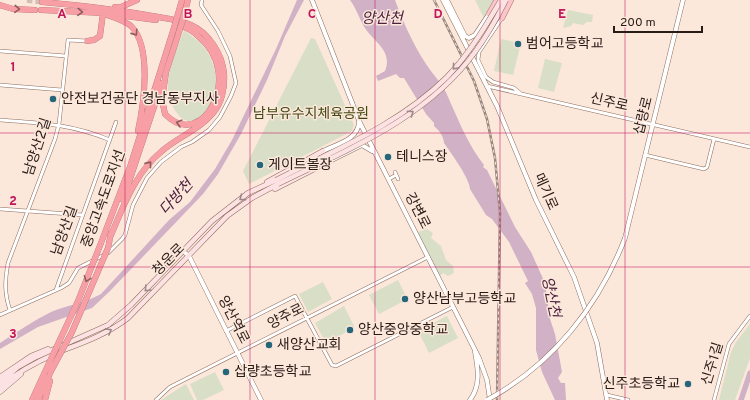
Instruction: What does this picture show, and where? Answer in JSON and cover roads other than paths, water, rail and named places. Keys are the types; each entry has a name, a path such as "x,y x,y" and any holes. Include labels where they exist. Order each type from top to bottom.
{"highway":[{"path":"103,11 121,7 137,0"},
{"name":"중앙고속도로지선","path":"180,18 182,0"},
{"name":"중앙고속도로지선","path":"32,400 78,301 101,243 131,164 180,18 188,0"},
{"path":"42,2 170,22 190,28 206,43 218,68 220,85 215,102 199,121 184,125 176,123 165,114 162,100 166,72"},
{"path":"0,5 13,9 103,11 172,19 191,25 202,32 215,47 221,60 224,85 214,112 197,128 162,151 135,181 110,235"},
{"path":"87,41 94,40 100,36 103,11"},
{"path":"103,11 130,25 139,36 143,49 143,104 131,164"},
{"name":"중앙고속도로지선","path":"53,371 84,305 108,248 110,235 166,72 176,31"},
{"path":"38,400 53,371"},
{"path":"45,400 53,371"}],"main road":[{"path":"489,14 497,0"},
{"path":"277,182 382,125 424,97 447,76 470,49 501,0"},
{"path":"277,182 399,122 428,101 451,80 475,53 492,28 506,0"},
{"path":"502,18 511,0"},
{"path":"258,188 273,177 323,152"},
{"path":"263,192 279,187 328,162"},
{"name":"청운로","path":"0,382 18,367 34,358 101,329 119,317 212,221 231,205 258,188 277,182"},
{"name":"청운로","path":"0,387 11,377 32,364 92,340 116,327 189,256 227,216 277,182"},
{"name":"청운로","path":"0,376 31,356 80,339"},
{"name":"청운로","path":"0,392 27,370 74,346"}],"street":[{"path":"0,315 69,283 78,268 108,253 125,235 134,205 147,178 161,162 180,147 192,142 209,130 220,117 236,84 235,74 225,44 201,5 202,0"},
{"name":"강변로","path":"312,0 359,120 486,374 489,400"},
{"name":"메기로","path":"443,0 508,130 536,200 580,294 597,343 607,398"},
{"path":"447,0 465,36 469,38 475,35 489,14"},
{"name":"삽량로","path":"489,400 534,368 569,334 606,280 625,238 683,0"},
{"path":"502,18 479,52 478,60 486,77 493,82 514,88 522,94"},
{"name":"남양산2길","path":"10,310 6,298 4,283 8,263 55,139 59,124 68,40 87,41"},
{"path":"0,51 66,56"},
{"path":"0,85 62,90"},
{"name":"신주로","path":"486,86 750,147"},
{"path":"0,120 59,124 90,132 110,140"},
{"path":"323,152 354,136 358,128 359,120"},
{"name":"남양산길","path":"56,290 116,122"},
{"path":"645,155 704,169 707,167 714,139"},
{"path":"328,162 362,145 375,152"},
{"path":"389,179 396,173 398,179"},
{"path":"0,209 83,215"},
{"name":"양산역로","path":"183,251 189,256 262,400"},
{"name":"양주로","path":"156,400 170,387 308,319 428,257"},
{"path":"226,330 295,296 332,365 336,366 453,307"},
{"name":"신주1길","path":"714,400 729,344 750,316"},
{"path":"470,400 476,390 479,377 474,348"},
{"path":"607,398 628,400"}],"water":[{"path":"297,0 304,0 285,36 267,80 241,134 218,174 203,194 92,308 38,327 0,349 0,343 44,315 89,300 101,294 169,220 190,202 215,169 232,140 276,49"},
{"name":"양산천","path":"350,0 395,0 417,49 446,92 468,140 484,165 483,167 487,170 515,227 531,252 545,283 550,319 555,334 562,372 558,378 561,383 565,383 566,400 555,400 542,372 536,350 536,308 532,294 525,283 528,281 509,242 492,219 486,215 470,189 464,173 444,143 441,134 426,114 404,78 400,78 396,74 378,81 376,76 385,71 387,58 382,48 365,28"}],"waterway":[{"path":"741,400 750,373"}],"tunnel":[{"path":"27,0 42,2"}],"railway":[{"path":"434,0 474,81 487,119 495,158 500,213 497,400"}],"place":[{"name":"범어고등학교","path":"518,44"},
{"name":"안전보건공단 경남동부지사","path":"53,99"},
{"name":"테니스장","path":"388,157"},
{"name":"게이트볼장","path":"260,165"},
{"name":"양산남부고등학교","path":"405,299"},
{"name":"양산중앙중학교","path":"350,330"},
{"name":"새양산교회","path":"269,345"},
{"name":"삽량초등학교","path":"226,372"},
{"name":"신주초등학교","path":"688,384"}],"park label":[{"name":"남부유수지체육공원","path":"311,114"}],"water label":[{"name":"다방천","path":"177,198"}]}
